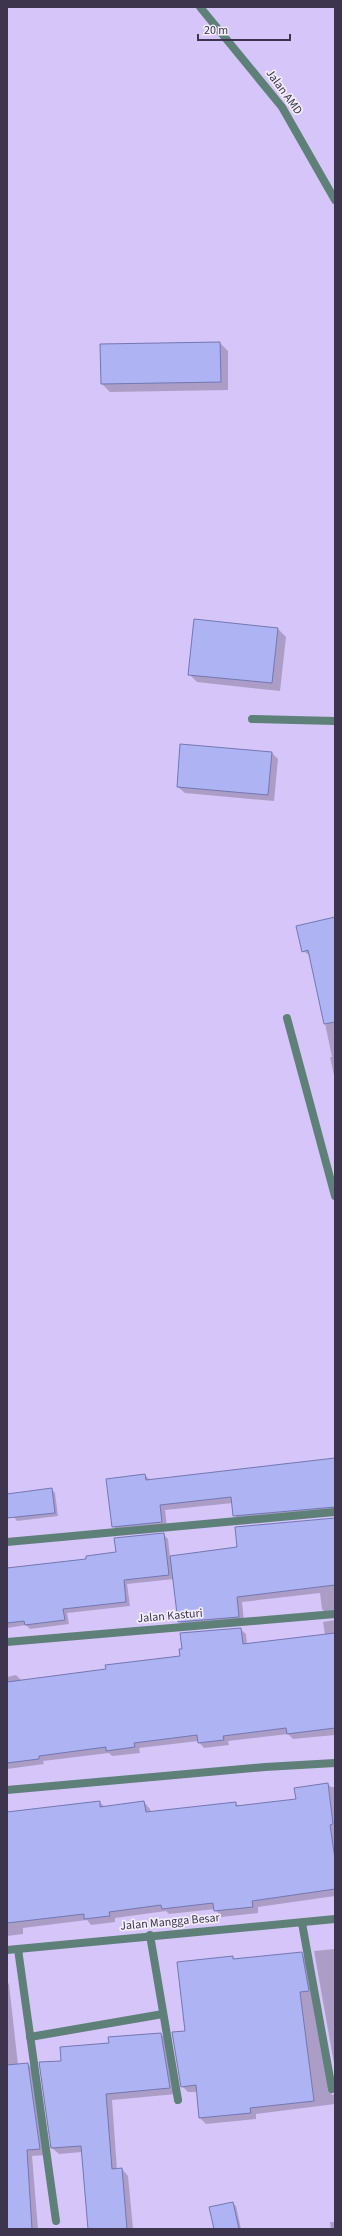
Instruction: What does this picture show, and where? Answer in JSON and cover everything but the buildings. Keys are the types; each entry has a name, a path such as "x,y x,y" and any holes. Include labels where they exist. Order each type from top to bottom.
{"street":[{"name":"Jalan AMD","path":"200,7 282,107 335,200"},
{"path":"252,719 335,721"},
{"path":"288,1018 335,1196"},
{"path":"7,1542 335,1512"},
{"name":"Jalan Kasturi","path":"7,1642 335,1614"},
{"path":"7,1790 265,1767 335,1763"},
{"name":"Jalan Mangga Besar","path":"7,1950 150,1935 335,1919"},
{"path":"302,1922 332,2089"},
{"path":"150,1935 178,2100"},
{"path":"18,1949 56,2221"},
{"path":"30,2037 164,2014"}]}
